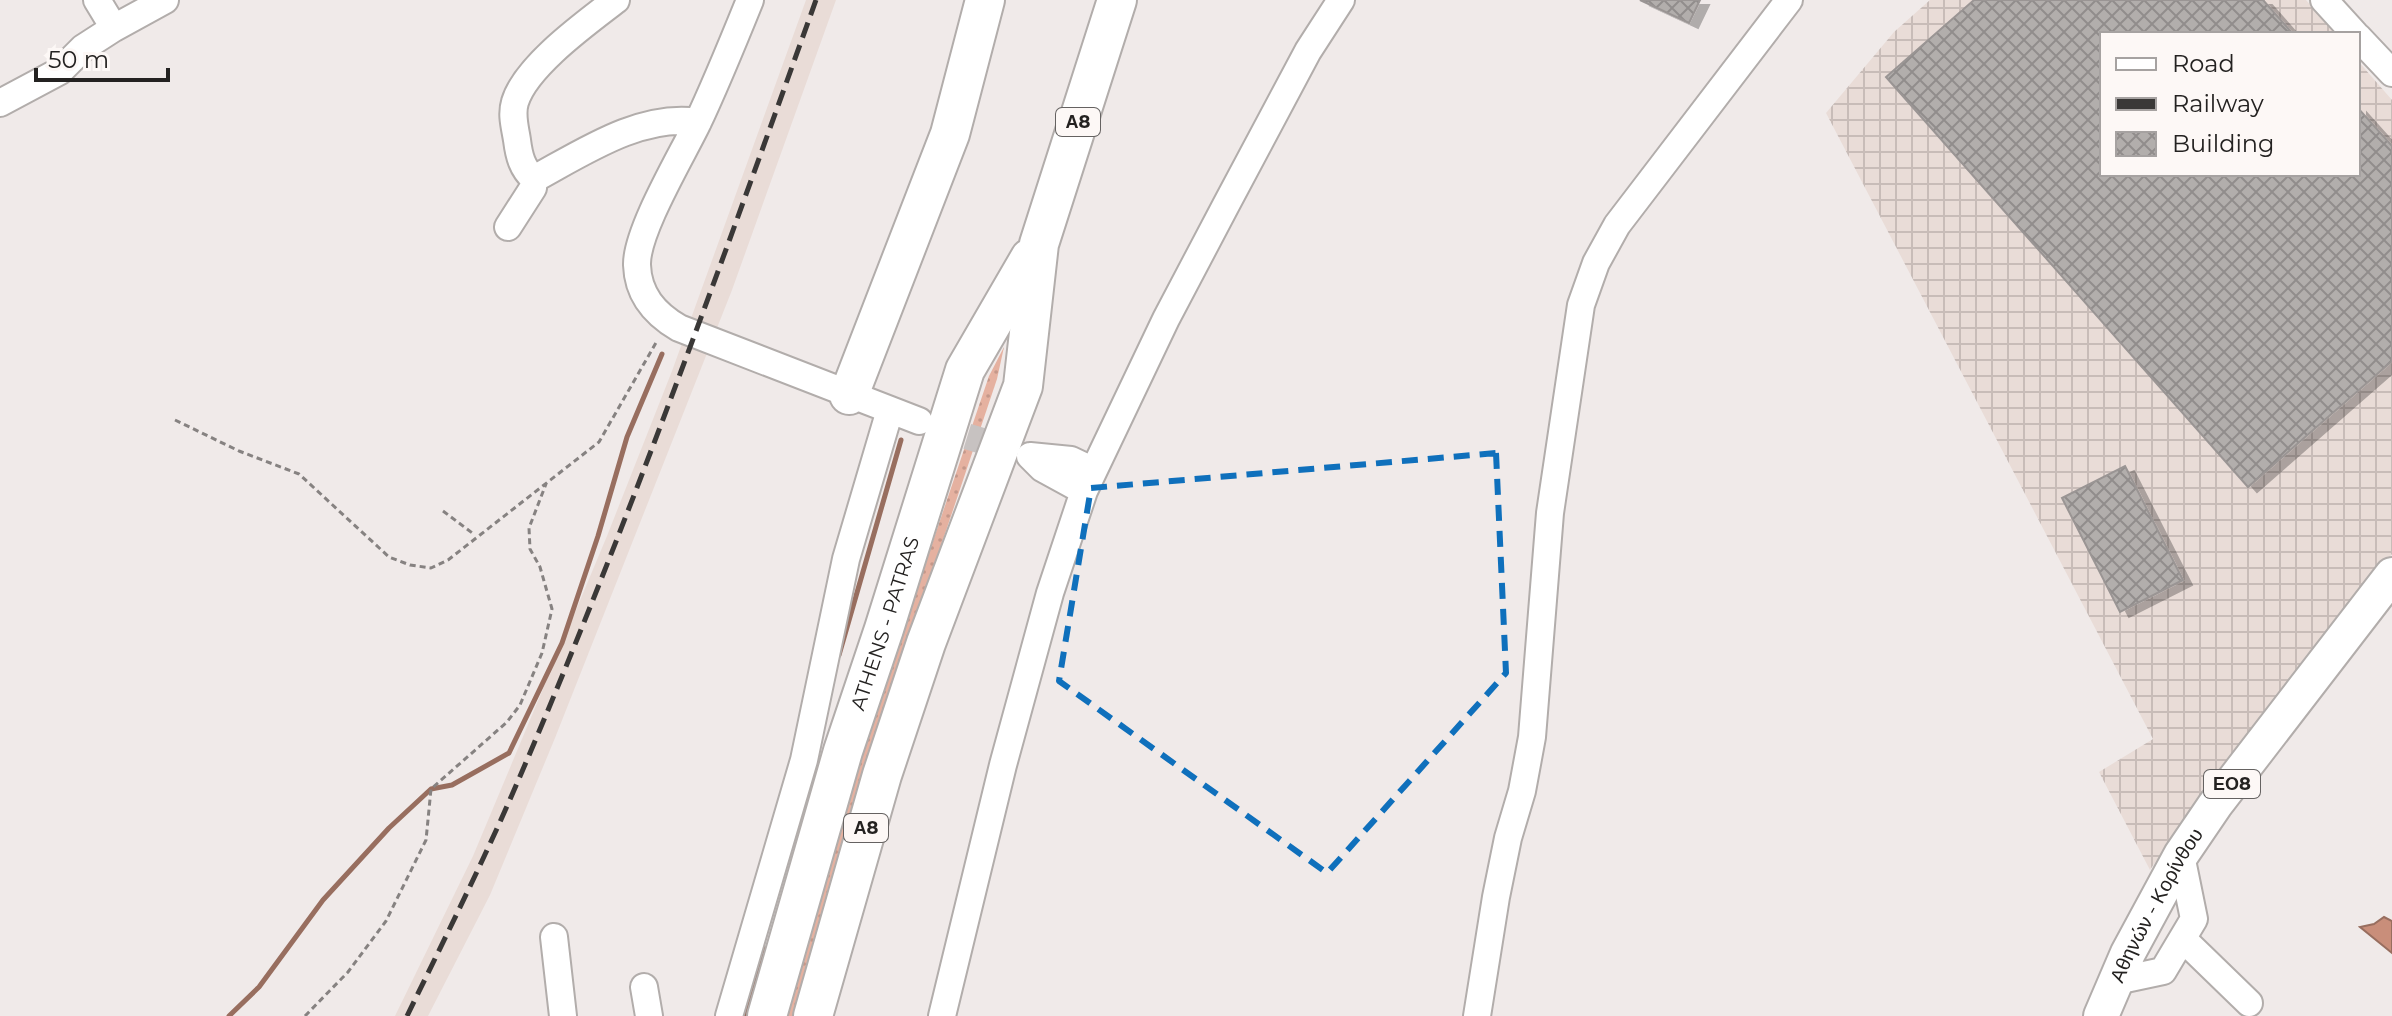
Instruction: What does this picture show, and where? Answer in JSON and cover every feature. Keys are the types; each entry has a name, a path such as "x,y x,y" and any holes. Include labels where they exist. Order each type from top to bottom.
{"highway":[{"path":"849,395 950,134 985,0"},
{"name":"ATHENS - PATRAS","path":"813,1016 882,775 926,643 1023,386 1039,244 1117,0"},
{"name":"ATHENS - PATRAS","path":"767,1016 843,751 965,370 1039,244"}],"main road":[{"name":"Αθηνών - Κορίνθου","path":"2102,1015 2128,953 2181,855 2215,805 2392,575"}],"street":[{"path":"97,0 114,28"},
{"path":"0,103 60,71 83,48 165,0"},
{"path":"534,179 524,169 518,149 513,114 515,100 543,61 616,0"},
{"path":"750,0 638,252 638,277 642,290 648,303 667,321 919,421"},
{"path":"942,1016 1011,736 1054,580 1088,480 1226,205 1308,51 1341,0"},
{"path":"1477,1016 1496,897 1532,737 1550,513 1581,305 1596,263 1617,225 1789,0"},
{"path":"2324,0 2354,32"},
{"path":"2360,38 2392,73"},
{"path":"534,179 596,146 646,125 678,119 698,122"},
{"path":"508,227 533,188 534,179"},
{"path":"729,1016 804,760 846,559 890,410"},
{"path":"2116,981 2160,973 2169,966 2184,940 2194,916 2181,855"},
{"path":"554,937 563,1016"},
{"path":"2184,940 2249,1003"},
{"path":"644,987 649,1016"}],"path":[{"path":"175,420 239,451 299,474 389,557 410,565 431,568 448,560 599,442 667,321"},
{"path":"305,1016 348,972 386,921 426,840 431,789 507,722 526,693 549,634 552,609 540,567 530,549 529,528 547,483"},
{"path":"443,511 476,536"}],"highlighted area":[{"path":"1496,453 1506,673 1327,873 1059,681 1091,488"}],"shaded area":[{"path":"806,0 836,0 732,290 555,738 490,895 428,1016 395,1016 473,856 607,536 672,371"},
{"path":"1930,0 2306,0 2333,32 2100,32 2100,176 2360,176 2360,63 2392,100 2392,554 2186,817 2150,870 2099,772 2153,739 1826,113 1894,32"},
{"path":"1004,347 997,379 865,772 795,1016 785,1016 856,768 989,376"},
{"path":"2384,917 2392,921 2392,953 2360,927 2374,924"}],"building":[{"path":"1640,0 1700,0 1689,23"},
{"path":"1974,0 2263,0 2291,32 2100,32 2100,176 2360,176 2360,110 2392,146 2392,361 2248,487 1886,77"},
{"path":"2125,466 2183,580 2120,612 2062,498"}],"waterway":[{"path":"229,1016 259,987 323,900 389,828 431,789 452,785 509,753 562,643 627,437 662,354"},
{"path":"839,655 901,440"},
{"path":"745,1016 763,947"}],"tunnel":[{"path":"930,425 1015,451"}],"railway":[{"path":"407,1016 505,811 559,685 636,490 816,0"}]}
